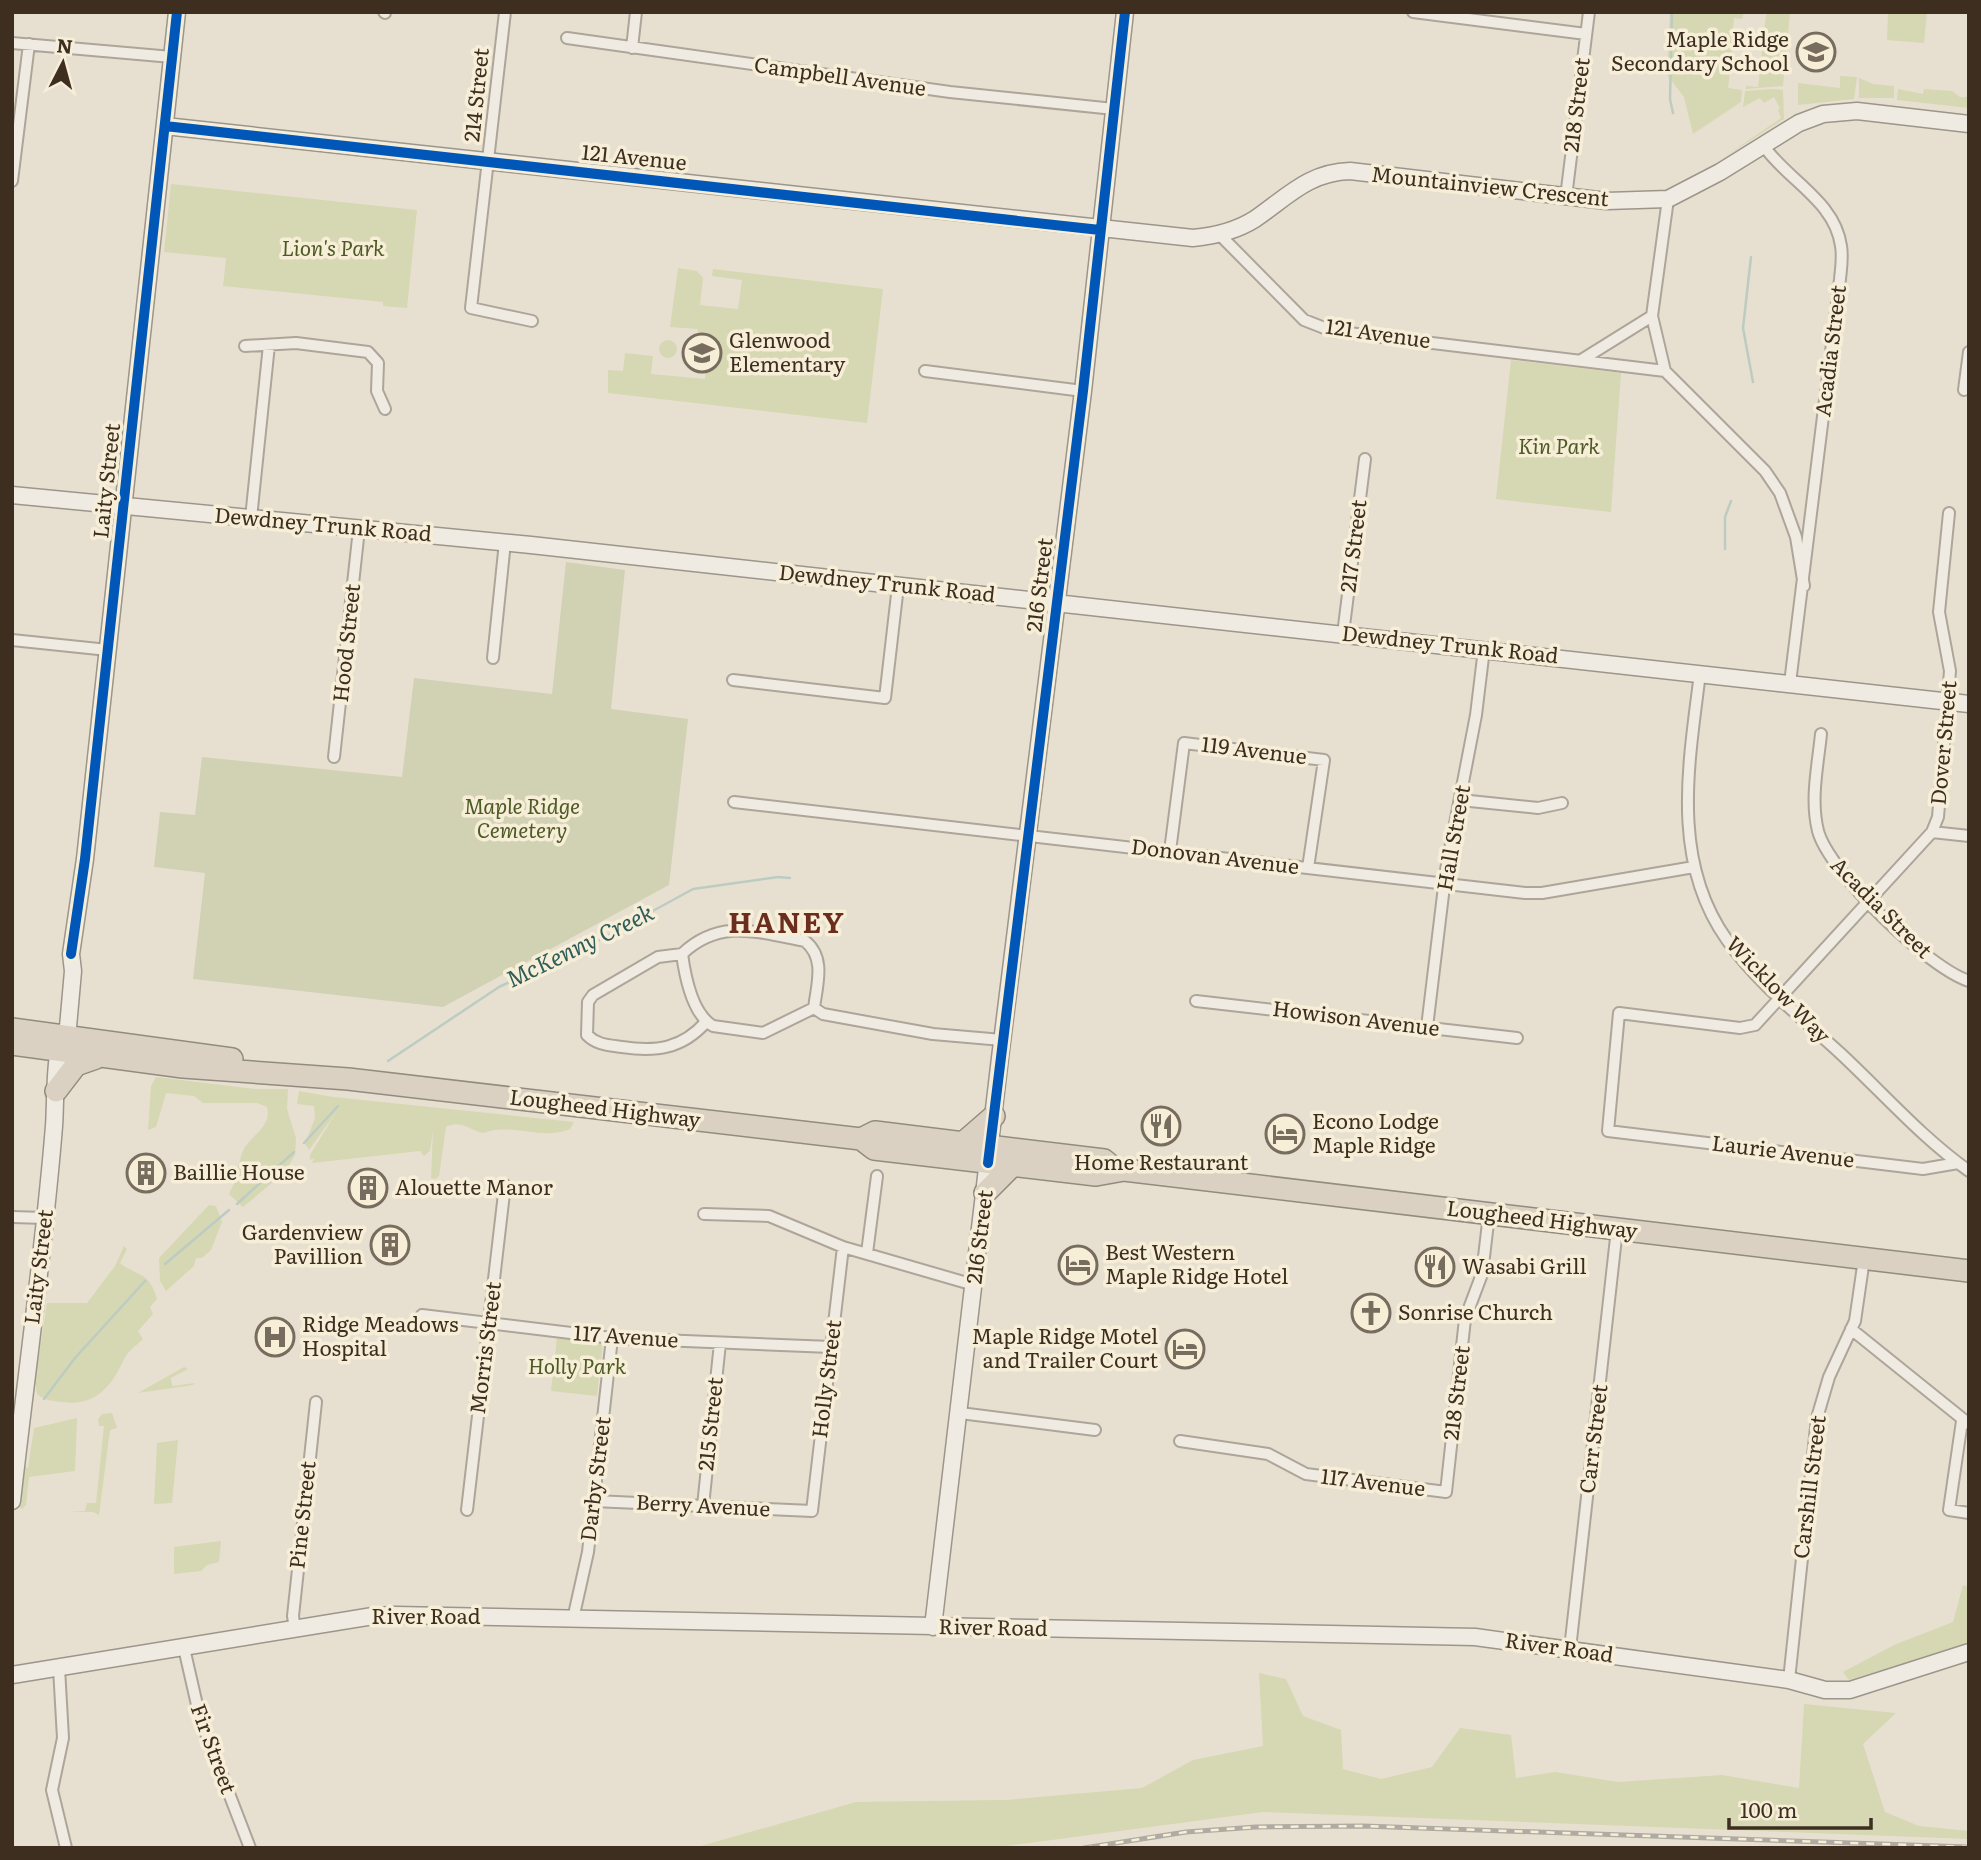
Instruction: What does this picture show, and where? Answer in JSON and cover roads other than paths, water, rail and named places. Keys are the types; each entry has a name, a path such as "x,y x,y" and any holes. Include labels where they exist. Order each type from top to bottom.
{"highway":[{"name":"Lougheed Highway","path":"12,1029 62,1040 184,1050 348,1079"},
{"name":"Lougheed Highway","path":"12,1044 62,1040 99,1057 183,1067 348,1079 861,1139 874,1149 1104,1160 1115,1169"},
{"path":"57,1091 76,1065 99,1057"},
{"path":"964,1142 993,1116"},
{"name":"Lougheed Highway","path":"861,1139 876,1132 964,1142 1012,1166 1097,1175 1115,1169 1969,1271"},
{"path":"985,1193 1012,1166"}],"street":[{"name":"Laity Street","path":"12,1501 20,1356 45,1218 62,1040 65,968 71,954 83,871 177,12"},
{"name":"214 Street","path":"505,12 471,308 532,321"},
{"path":"632,48 636,12"},
{"name":"216 Street","path":"933,1627 1002,1040 1083,391 1125,12"},
{"path":"1413,12 1586,34"},
{"name":"218 Street","path":"1566,197 1589,12"},
{"name":"Campbell Avenue","path":"567,38 937,90 1114,110"},
{"path":"12,43 173,57"},
{"path":"12,181 29,44"},
{"name":"Mountainview Crescent","path":"1219,234 1254,219 1310,179 1331,173 1350,172 1614,201 1668,199 1804,120 1845,111 1969,124"},
{"name":"121 Avenue","path":"165,126 1100,230 1179,238 1219,234 1304,320 1332,331 1583,359 1665,371"},
{"name":"Acadia Street","path":"1763,145 1780,168 1824,206 1842,247 1804,586 1790,683"},
{"path":"1665,371 1652,316 1668,199"},
{"path":"1583,359 1652,316"},
{"path":"245,346 296,343 368,352 378,363 377,391 385,409"},
{"path":"251,519 270,345"},
{"path":"1964,390 1969,352"},
{"path":"925,371 1083,391"},
{"name":"Acadia Street","path":"1665,371 1703,412 1765,471 1788,509 1796,537 1804,586"},
{"name":"217 Street","path":"1343,634 1365,458"},
{"name":"Dewdney Trunk Road","path":"12,495 505,542 1969,704"},
{"name":"Dover Street","path":"1608,1131 1619,1013 1748,1027 1755,1024 1932,832 1938,817 1950,671 1939,612 1949,513"},
{"name":"Hood Street","path":"334,757 359,529"},
{"path":"493,658 505,542"},
{"path":"733,680 885,698 898,586"},
{"path":"12,640 108,650"},
{"name":"Hall Street","path":"1427,1027 1444,884 1461,800 1484,649"},
{"name":"Wicklow Way","path":"1700,673 1686,797 1688,837 1694,867 1710,909 1727,940 1780,998 1969,1171"},
{"name":"Acadia Street","path":"1821,734 1814,807 1819,831 1839,871 1937,964 1969,981"},
{"name":"119 Avenue","path":"1170,851 1184,743 1324,760 1308,868"},
{"path":"1461,800 1538,808 1562,803"},
{"name":"Donovan Avenue","path":"734,802 1542,893 1694,867"},
{"path":"1932,832 1969,836"},
{"path":"706,1022 681,1044 655,1051 595,1043 587,1035 588,1002 593,995 658,957 682,954 697,940 722,930 805,941 815,949 819,964 814,1008"},
{"path":"682,954 685,974 706,1022 713,1026 763,1033 814,1008"},
{"name":"Howison Avenue","path":"1196,1001 1517,1038"},
{"path":"814,1008 823,1014 933,1034 1002,1040"},
{"name":"Laurie Avenue","path":"1608,1131 1923,1169 1958,1163"},
{"path":"867,1253 877,1176"},
{"name":"Morris Street","path":"467,1510 505,1185"},
{"path":"704,1214 769,1216 843,1247 974,1285"},
{"name":"218 Street","path":"1446,1492 1465,1320 1482,1274 1489,1214"},
{"path":"12,1217 45,1218"},
{"name":"Carr Street","path":"1570,1649 1617,1229"},
{"name":"Holly Street","path":"812,1511 843,1247"},
{"name":"Carshill Street","path":"1789,1680 1817,1418 1829,1377 1858,1307 1864,1259"},
{"name":"117 Avenue","path":"422,1315 612,1338 831,1347"},
{"path":"1851,1329 1965,1422 1949,1510 1969,1513"},
{"name":"Darby Street","path":"573,1619 588,1552 612,1338"},
{"name":"215 Street","path":"703,1506 720,1343"},
{"name":"Pine Street","path":"295,1629 293,1616 316,1402"},
{"path":"960,1413 1095,1430"},
{"name":"117 Avenue","path":"1180,1441 1268,1454 1306,1474 1446,1492"},
{"name":"Berry Avenue","path":"594,1501 812,1511"},
{"name":"River Road","path":"12,1675 384,1615 1475,1637 1789,1680 1825,1690 1850,1690 1969,1652"},
{"name":"Fir Street","path":"184,1648 200,1718 250,1848"},
{"path":"59,1668 63,1738 52,1790 66,1848"}],"waterway":[{"path":"1672,12 1670,99 1673,113"},
{"path":"1751,257 1743,328 1753,382"},
{"path":"1725,549 1725,517 1731,501"},
{"name":"McKenny Creek","path":"388,1061 499,987 596,942 693,889 778,877 790,878"},
{"name":"McKenny Creek","path":"304,1143 338,1106"},
{"name":"McKenny Creek","path":"237,1204 294,1152"},
{"name":"McKenny Creek","path":"165,1264 229,1210"},
{"name":"McKenny Creek","path":"44,1399 75,1358 145,1281"}],"railway":[{"path":"1084,1848 1186,1832 1256,1827 1363,1826 1969,1847"}],"place":[{"name":"Maple Ridge Secondary School","path":"1816,52"},
{"name":"Glenwood Elementary","path":"702,353"},
{"name":"Home Restaurant","path":"1161,1126"},
{"name":"Econo Lodge Maple Ridge","path":"1285,1134"},
{"name":"Baillie House","path":"146,1173"},
{"name":"Alouette Manor","path":"368,1188"},
{"name":"Gardenview Pavillion","path":"390,1245"},
{"name":"Best Western Maple Ridge Hotel","path":"1078,1265"},
{"name":"Wasabi Grill","path":"1435,1267"},
{"name":"Sonrise Church","path":"1371,1313"},
{"name":"Ridge Meadows Hospital","path":"275,1337"},
{"name":"Maple Ridge Motel and Trailer Court","path":"1185,1349"}],"district":[{"name":"HANEY","path":"787,923"}],"park label":[{"name":"Lion's Park","path":"333,249"},
{"name":"Kin Park","path":"1559,447"},
{"name":"Maple Ridge Cemetery","path":"522,819"},
{"name":"Holly Park","path":"577,1367"}]}
